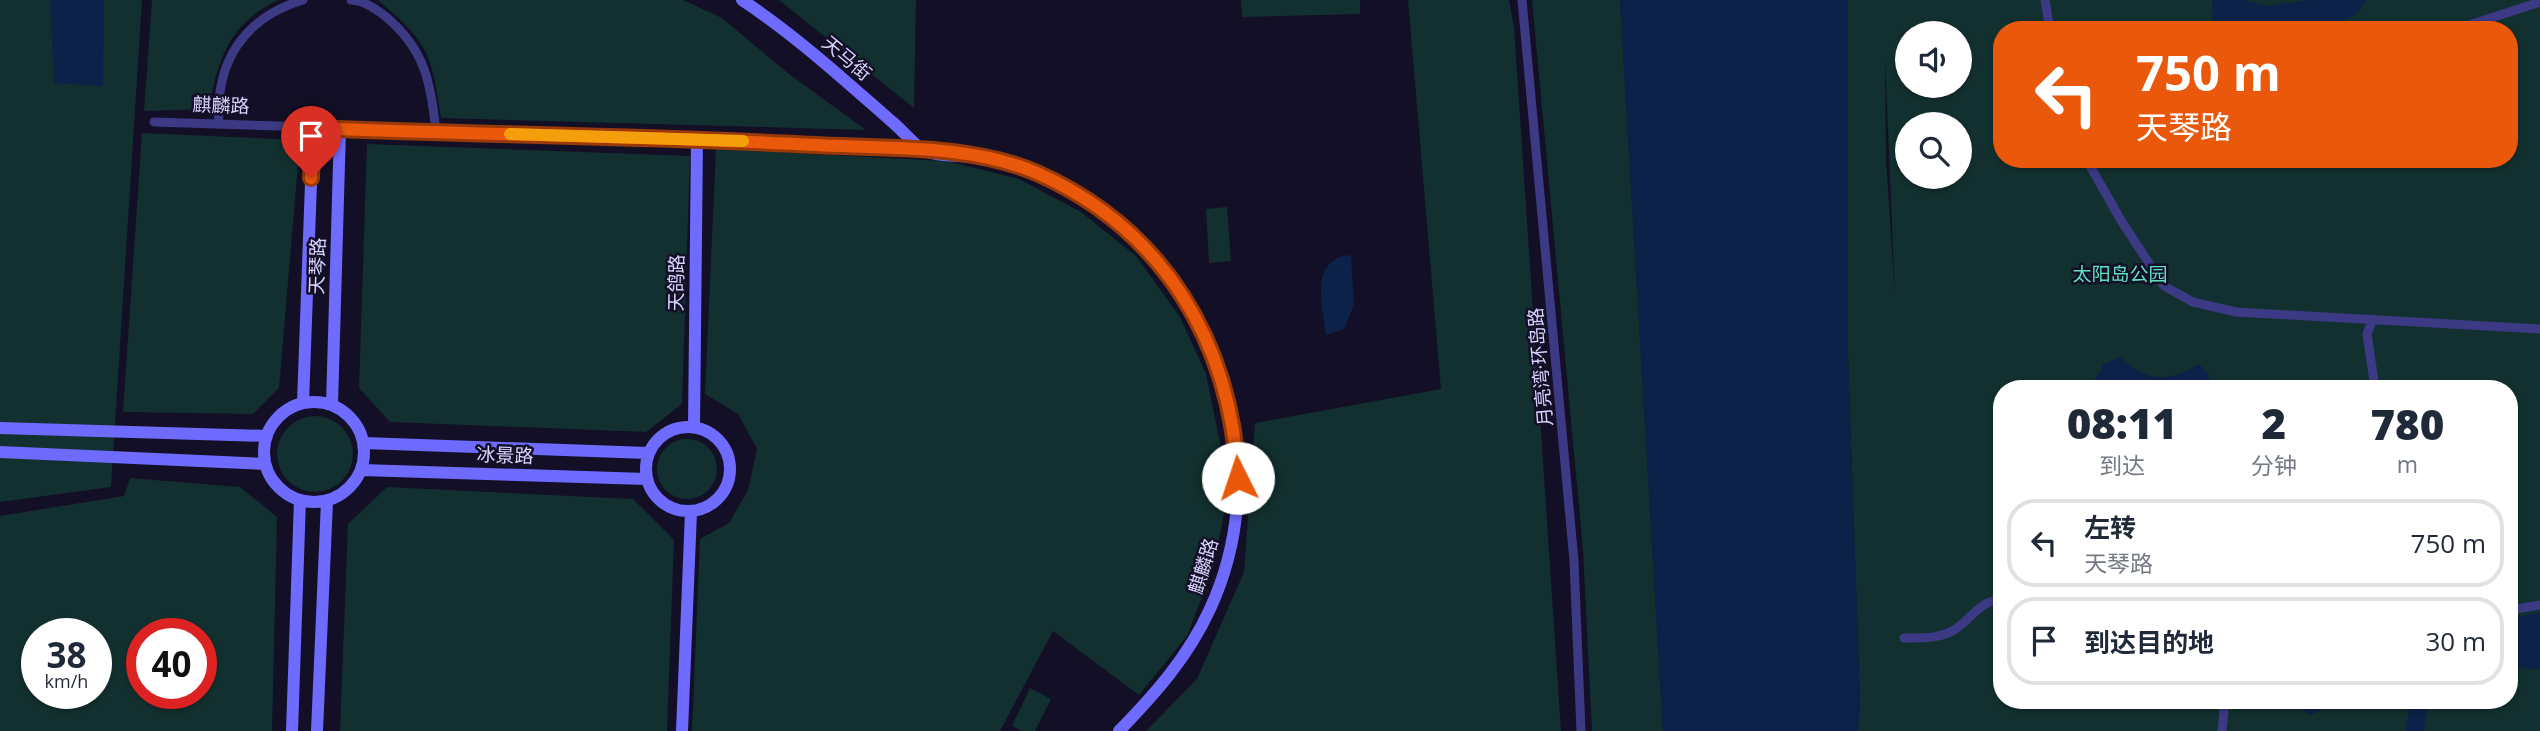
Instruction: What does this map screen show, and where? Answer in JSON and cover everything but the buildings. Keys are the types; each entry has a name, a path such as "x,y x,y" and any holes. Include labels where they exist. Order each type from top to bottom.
{"street":[{"path":"219,124 217,95 237,44 258,21 280,7 303,0"},
{"path":"351,0 358,0 401,30 416,47 432,97 436,132"},
{"name":"天马街","path":"742,0 774,21 923,151"},
{"name":"月亮湾·环岛路","path":"1522,0 1574,561 1581,731"},
{"path":"2045,0 2048,21"},
{"path":"2482,21 2540,2"},
{"name":"麒麟路","path":"154,122 697,139 923,151 993,159 1034,172 1072,191 1110,216 1151,254 1198,318 1214,356 1227,401 1237,456 1236,516 1227,562 1211,607 1184,657 1155,694 1119,731"},
{"name":"天琴路","path":"303,403 313,128"},
{"name":"天琴路","path":"332,405 340,129"},
{"name":"天鸽路","path":"694,427 697,139"},
{"path":"2091,168 2164,286 2193,302 2236,312 2540,329"},
{"path":"2373,319 2367,334 2374,380"},
{"path":"303,403 332,405 353,420 364,443 362,470 348,489 327,501 300,500 284,493 272,480 265,464 267,436 275,421 288,410 303,403"},
{"path":"694,427 718,440 730,464 724,491 704,508 691,512 668,507 651,490 646,479 648,453 667,432 694,427"},
{"path":"0,428 267,436"},
{"name":"冰景路","path":"364,443 648,453"},
{"path":"0,452 265,464"},
{"name":"冰景路","path":"362,470 646,479"},
{"path":"292,731 300,500"},
{"path":"317,731 327,501"},
{"path":"682,731 691,512"},
{"path":"1904,638 1927,638 1956,629 1982,605 1993,602"},
{"path":"2518,609 2540,605"},
{"path":"2222,731 2224,709"}],"green space":[{"path":"0,0 142,0 111,487 0,502"},
{"path":"152,0 279,0 249,19 229,44 217,74 209,109 144,111"},
{"path":"378,0 683,0 722,18 789,74 866,130 441,118 435,79 425,51 408,28"},
{"path":"779,0 916,0 914,108"},
{"path":"1241,0 1360,0 1360,14 1242,17"},
{"path":"1408,0 1509,0 1514,27 1561,731 1146,731 1197,679 1244,572 1255,423 1441,389"},
{"path":"1532,0 1620,0 1663,731 1592,731 1583,550"},
{"name":"太阳岛公园","path":"1848,0 2540,0 2540,731 1858,731 1860,702 1848,356","holes":["1885,59 1895,295 1895,296 1886,159"]},
{"path":"142,133 300,140 279,388 253,414 123,412"},
{"path":"367,144 690,156 682,404 646,432 390,422 359,388"},
{"path":"716,149 947,161 1019,179 1081,212 1136,256 1180,317 1206,374 1229,487 1214,566 1187,636 1139,695 1053,631 1000,731 692,731 700,539 729,523 748,490 757,449 738,414 705,394"},
{"path":"1227,207 1231,261 1209,263 1206,209"},
{"path":"315,416 329,419 342,427 350,440 353,454 350,468 342,481 329,489 315,492 301,489 288,481 280,468 277,454 280,440 288,427 301,419"},
{"path":"681,439 693,439 709,447 715,457 715,481 709,491 693,499 681,499 665,491 657,475 657,463 665,447"},
{"path":"130,478 240,487 277,517 272,731 0,731 0,516 124,496"},
{"path":"387,487 633,499 674,540 667,731 340,731 348,524"},
{"path":"1030,688 1051,699 1035,731 1022,731 1012,726"}],"water":[{"path":"50,0 104,0 103,86 54,83"},
{"path":"1620,0 1848,0 1848,356 1860,702 1858,731 1663,731"},
{"path":"2212,0 2245,0 2266,6 2311,0 2366,0 2356,13 2342,21 2213,21"},
{"path":"1351,255 1354,305 1344,329 1326,335 1321,297 1324,274 1329,265 1338,258"},
{"path":"2120,357 2149,375 2167,377 2199,364 2210,380 2095,380 2104,364"},
{"path":"2540,613 2540,669 2518,668 2518,617"},
{"path":"2301,709 2322,709 2310,715"},
{"path":"2407,709 2427,709 2424,731 2405,731 2409,712"}],"slow traffic":[{"path":"510,134 743,141"}],"route":[{"path":"311,178 313,128 697,139 923,151 993,159 1034,172 1072,191 1110,216 1151,254 1198,318 1214,356 1227,401 1235,436 1238,478"}]}
